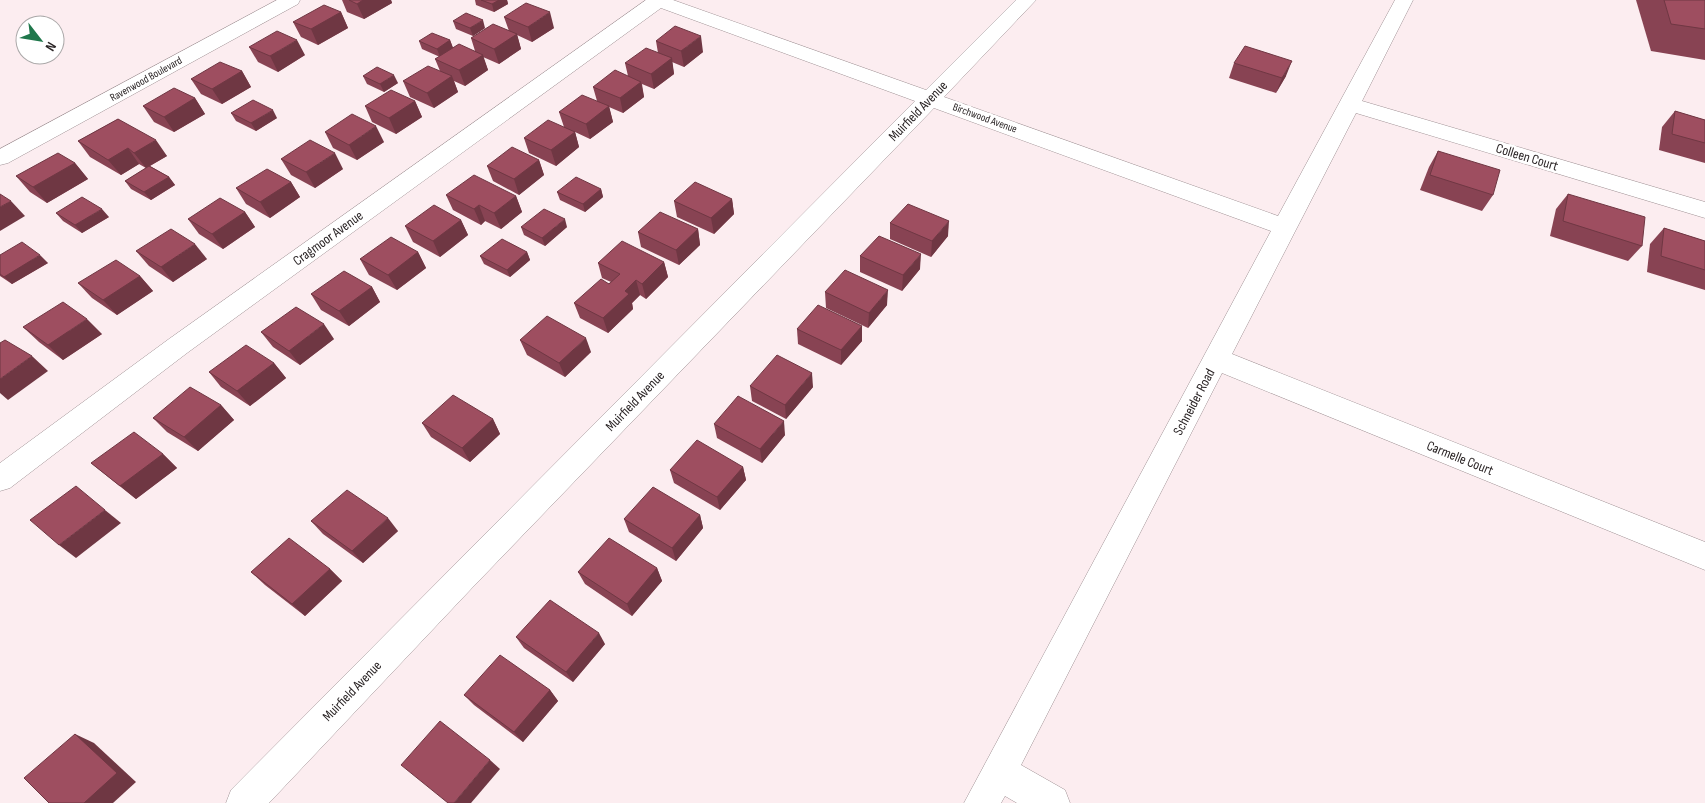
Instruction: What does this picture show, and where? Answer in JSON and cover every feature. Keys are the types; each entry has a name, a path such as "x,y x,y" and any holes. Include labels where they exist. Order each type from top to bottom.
{"street":[{"name":"Ravenwood Boulevard","path":"0,158 291,0"},
{"name":"Birchwood Avenue","path":"658,0 1285,227"},
{"name":"Cragmoor Avenue","path":"0,480 178,346 658,0"},
{"name":"Muirfield Avenue","path":"244,803 1027,0"},
{"name":"Schneider Road","path":"982,803 1404,0"},
{"name":"Colleen Court","path":"1349,104 1705,210"},
{"name":"Carmelle Court","path":"1216,359 1705,556"},
{"path":"999,772 1052,803"}],"building":[{"path":"349,0 363,0 357,4"},
{"path":"481,0 499,0 492,4"},
{"path":"1664,0 1705,0 1705,29 1671,24"},
{"path":"526,3 550,12 528,27 504,17"},
{"path":"324,5 341,12 311,29 293,22"},
{"path":"466,13 483,20 470,28 453,21"},
{"path":"493,24 517,34 494,49 471,38"},
{"path":"675,26 701,36 681,51 656,41"},
{"path":"277,31 297,40 270,56 249,47"},
{"path":"432,33 450,40 437,49 419,41"},
{"path":"459,44 483,55 459,70 435,59"},
{"path":"1245,46 1292,61 1282,78 1234,63"},
{"path":"646,48 672,58 651,74 625,63"},
{"path":"220,62 242,71 212,89 191,79"},
{"path":"428,66 452,76 427,93 403,81"},
{"path":"377,67 394,75 380,84 363,76"},
{"path":"615,70 641,82 620,98 593,87"},
{"path":"174,88 195,98 164,117 143,106"},
{"path":"391,90 415,101 389,118 365,106"},
{"path":"582,95 609,106 586,124 559,112"},
{"path":"253,100 273,110 251,123 231,113"},
{"path":"1675,111 1705,120 1705,143 1672,134"},
{"path":"352,114 376,126 349,145 325,132"},
{"path":"118,119 156,140 134,153 128,148 108,160 78,141"},
{"path":"548,120 575,132 551,150 524,138"},
{"path":"310,140 335,153 306,172 281,159"},
{"path":"512,147 539,160 514,179 487,166"},
{"path":"1438,151 1500,170 1493,195 1430,175"},
{"path":"58,153 75,163 33,187 16,176"},
{"path":"149,166 169,177 144,192 125,181"},
{"path":"267,169 291,182 260,202 236,188"},
{"path":"474,175 516,196 494,213 479,205 474,209 446,195"},
{"path":"576,177 601,189 583,204 557,192"},
{"path":"695,182 732,199 711,218 674,201"},
{"path":"0,194 11,201 0,207"},
{"path":"1568,194 1645,217 1642,246 1563,221"},
{"path":"82,197 102,209 75,225 56,213"},
{"path":"220,198 245,212 212,234 188,219"},
{"path":"908,204 949,221 932,241 890,223"},
{"path":"434,205 461,220 433,241 405,226"},
{"path":"544,209 565,219 542,238 521,227"},
{"path":"660,212 698,229 676,250 638,232"},
{"path":"1664,228 1705,241 1705,270 1661,256"},
{"path":"171,229 195,244 161,267 136,251"},
{"path":"879,236 921,254 903,275 860,256"},
{"path":"391,237 418,252 388,275 360,259"},
{"path":"502,239 527,252 507,270 480,256"},
{"path":"622,241 664,262 642,284 636,280 625,291 629,294 603,318 574,303 601,279 609,284 620,274 598,263"},
{"path":"22,242 40,255 4,277 0,274 0,255"},
{"path":"116,260 140,276 103,300 78,283"},
{"path":"845,270 888,290 869,313 825,292"},
{"path":"344,271 372,287 339,311 311,294"},
{"path":"63,302 87,319 48,345 23,327"},
{"path":"818,305 862,326 841,350 797,329"},
{"path":"296,307 324,324 289,351 261,332"},
{"path":"547,316 586,338 559,363 520,340"},
{"path":"5,340 32,356 0,379 0,343"},
{"path":"246,345 274,363 237,391 209,372"},
{"path":"777,355 812,373 785,405 750,386"},
{"path":"190,387 221,405 184,437 153,418"},
{"path":"453,395 493,419 462,448 422,423"},
{"path":"738,396 784,421 760,449 714,424"},
{"path":"134,432 163,454 120,486 91,463"},
{"path":"697,440 743,467 717,497 670,470"},
{"path":"76,486 105,510 59,545 30,520"},
{"path":"653,487 700,515 672,548 624,519"},
{"path":"347,490 388,518 352,551 311,521"},
{"path":"289,538 330,569 292,604 251,572"},
{"path":"609,538 657,568 627,604 578,572"},
{"path":"550,600 599,633 566,672 516,637"},
{"path":"500,655 550,690 514,732 464,695"},
{"path":"440,721 490,760 454,803 448,803 401,765"},
{"path":"75,734 117,773 84,803 49,803 24,778"}]}
